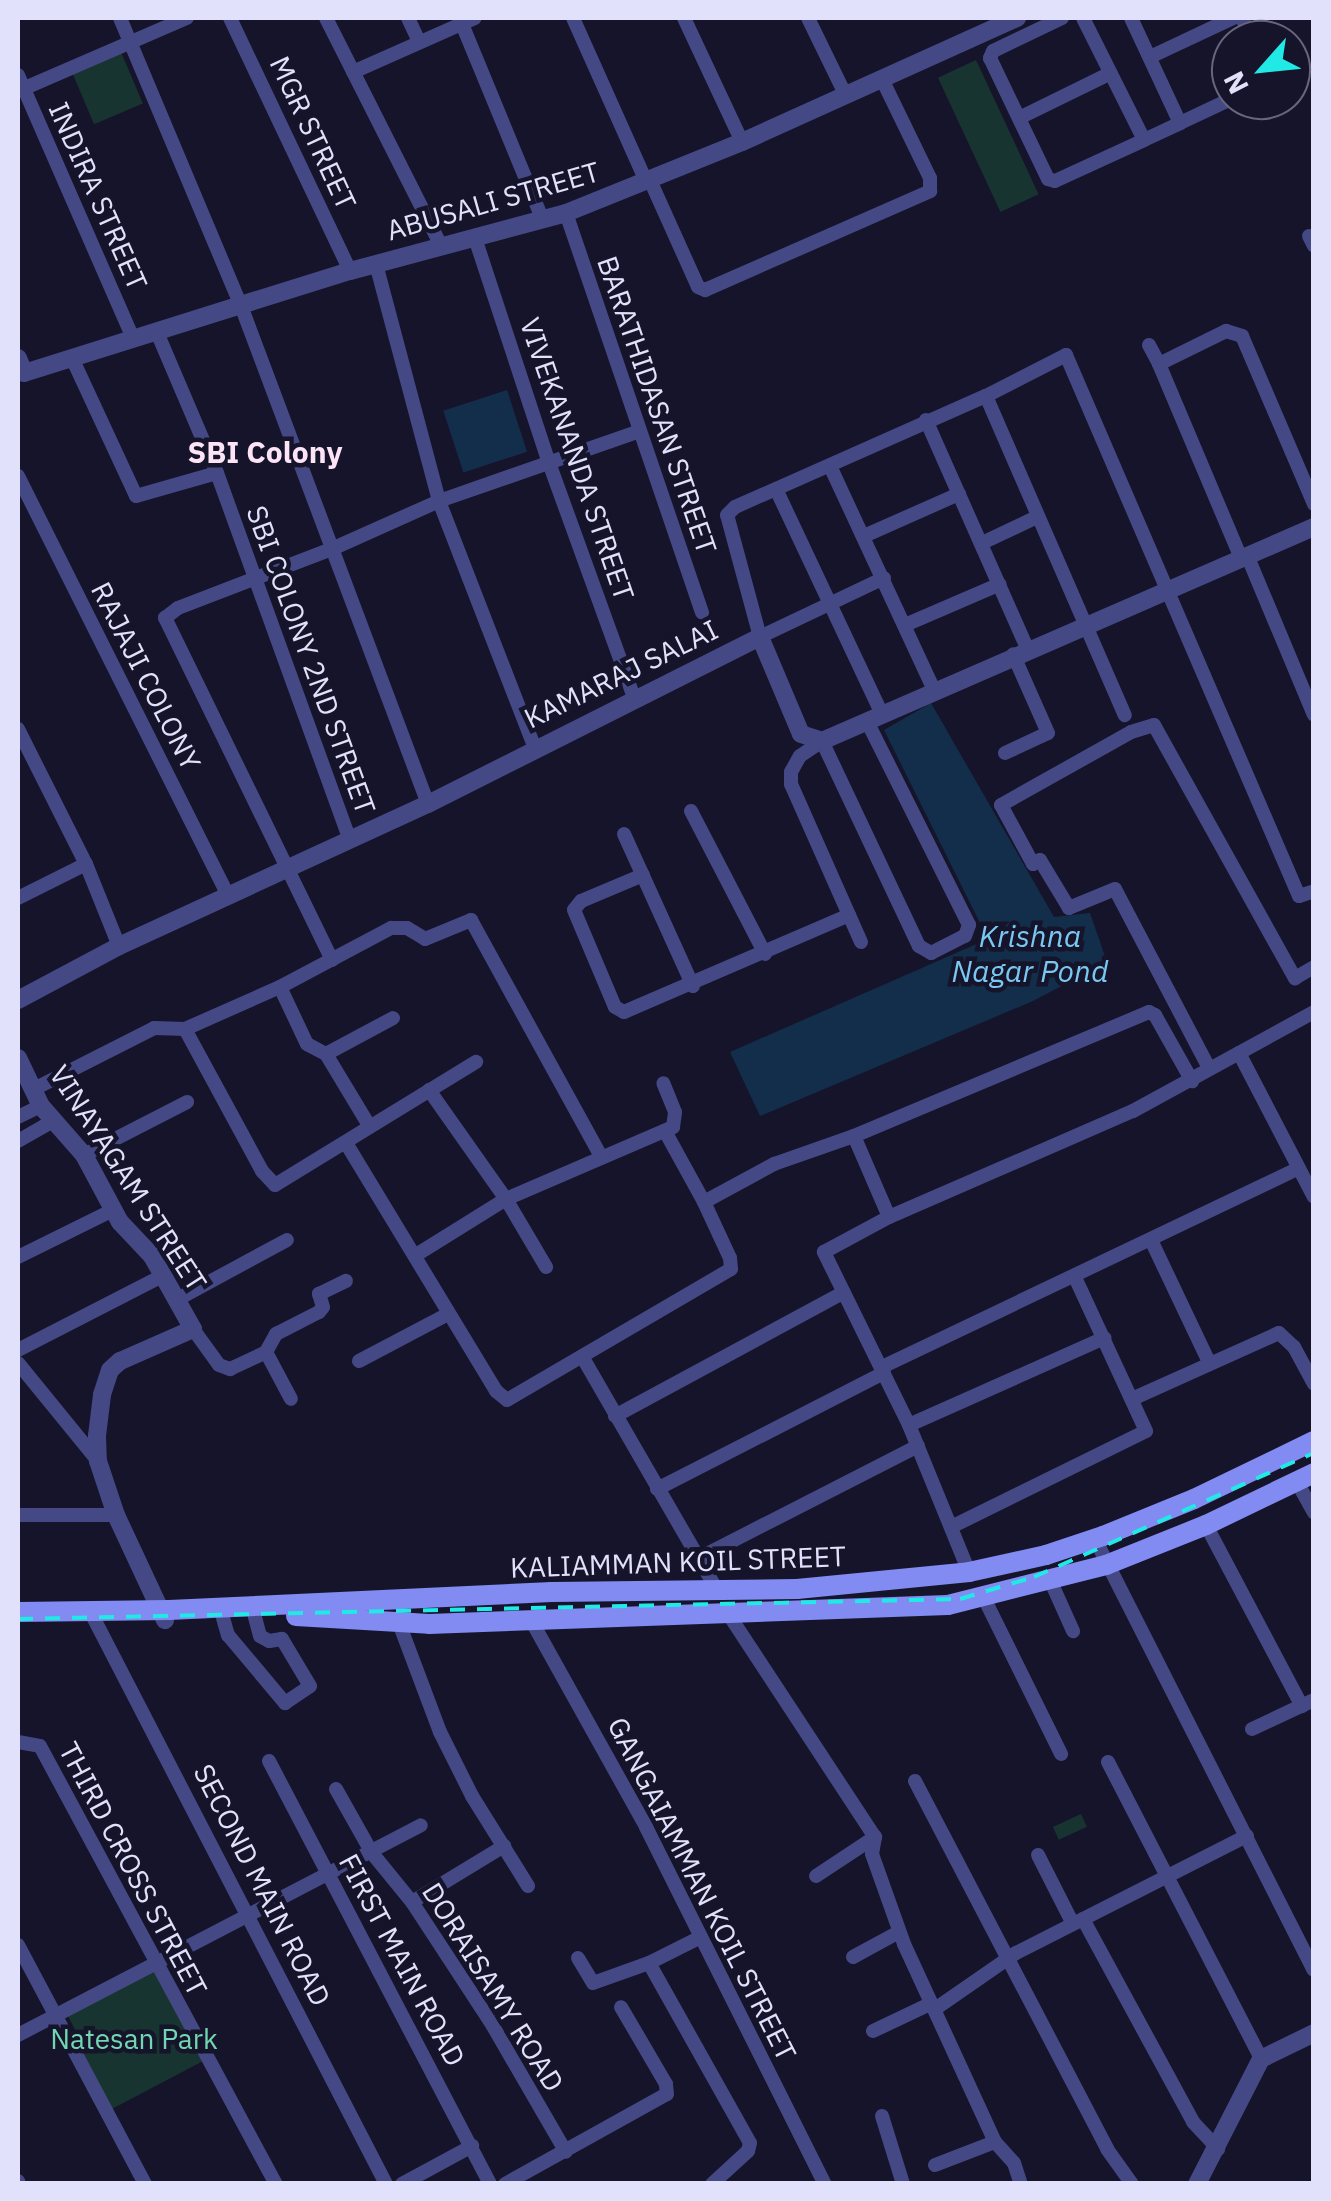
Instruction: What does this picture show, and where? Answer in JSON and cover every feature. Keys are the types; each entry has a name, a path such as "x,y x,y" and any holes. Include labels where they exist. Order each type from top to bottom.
{"main road":[{"name":"KALIAMMAN KOIL STREET","path":"18,1622 716,1588 798,1588 969,1572 1094,1539 1194,1498 1314,1440"},
{"name":"KALIAMMAN KOIL STREET","path":"164,1615 399,1624 911,1608 984,1598 1106,1566 1206,1525 1305,1477"},
{"name":"KALIAMMAN KOIL STREET","path":"18,1612 92,1616"}],"street":[{"path":"120,18 240,304 428,804"},
{"path":"20,85 187,18"},
{"name":"MGR STREET","path":"230,18 350,270"},
{"path":"326,18 441,246"},
{"path":"408,18 419,42"},
{"path":"572,18 702,291 930,191 932,182 883,80"},
{"path":"684,18 742,142"},
{"path":"808,18 846,96"},
{"name":"ABUSALI STREET","path":"20,369 72,358 350,270 566,212 742,142 1017,18"},
{"path":"1062,18 990,55 1051,181 1211,109"},
{"path":"1083,18 1144,140"},
{"path":"1131,18 1180,123"},
{"path":"1150,56 1233,18"},
{"path":"352,72 469,21 542,218"},
{"path":"1020,118 1111,73"},
{"name":"INDIRA STREET","path":"20,85 134,338"},
{"name":"BARATHIDASAN STREET","path":"566,212 637,432 702,612"},
{"name":"VIVEKANANDA STREET","path":"475,238 548,460 634,697"},
{"path":"376,264 439,501 535,748"},
{"name":"SBI COLONY 2ND STREET","path":"156,330 218,473 350,840"},
{"path":"1159,364 1226,331 1242,336 1314,504"},
{"path":"1149,345 1314,716"},
{"path":"884,578 760,636 726,519 731,509 986,396 1066,355 1306,894"},
{"path":"72,358 136,496 218,473"},
{"path":"986,396 1125,715"},
{"path":"926,420 1000,584 1048,733 1006,753"},
{"path":"332,960 165,618 178,608 334,548 439,501 637,432"},
{"path":"830,466 934,690"},
{"name":"RAJAJI COLONY","path":"18,476 229,897"},
{"path":"776,490 831,602 873,721 969,926 964,936 924,952 910,934 824,746"},
{"path":"864,536 958,494"},
{"path":"982,543 1037,517"},
{"path":"861,942 790,778 800,756 1020,651 1314,527"},
{"path":"905,625 1000,584"},
{"name":"KAMARAJ SALAI","path":"18,1000 119,946 288,872 428,804 760,636 801,734 824,746"},
{"path":"1209,1068 1115,889 1069,908 1040,860 1033,864 1001,805 1130,732 1154,725 1295,978 1314,967"},
{"path":"18,729 86,864 119,946"},
{"path":"691,810 765,954"},
{"path":"624,834 693,986"},
{"path":"18,898 86,864"},
{"path":"643,875 581,902 574,910 614,1006 630,1012 849,915"},
{"path":"18,1117 37,1098 154,1028 185,1029 280,986 391,928 407,928 425,939 472,920 601,1156"},
{"path":"280,986 306,1044 326,1054 370,1126"},
{"path":"704,1202 774,1164 854,1136 1149,1012 1155,1014 1192,1082"},
{"path":"969,1572 909,1425 824,1252 832,1244 889,1217 1192,1082 1209,1068 1314,1012"},
{"path":"326,1054 393,1018"},
{"path":"185,1029 266,1178 281,1184 476,1062"},
{"path":"1239,1053 1314,1196"},
{"name":"VINAYAGAM STREET","path":"18,1058 37,1098 84,1155 112,1210 134,1240 152,1256 193,1328 120,1361 110,1370 102,1395 98,1461 116,1515 164,1615"},
{"path":"416,1255 506,1200 665,1131 676,1118 664,1083"},
{"path":"429,1090 506,1200 546,1267"},
{"path":"84,1155 186,1102"},
{"path":"18,1141 53,1121"},
{"path":"346,1143 496,1391 507,1400 730,1269 730,1258 704,1202 665,1131"},
{"path":"854,1136 889,1217"},
{"path":"657,1489 1002,1310 1298,1169"},
{"path":"18,1257 112,1210"},
{"path":"176,1300 287,1240"},
{"path":"1151,1240 1210,1364"},
{"path":"18,1350 162,1276"},
{"path":"951,1527 1141,1436 1146,1427 1075,1277"},
{"path":"193,1328 224,1369 266,1352 272,1336 322,1310 320,1294 346,1281"},
{"path":"615,1416 844,1292"},
{"path":"359,1360 448,1314"},
{"path":"1132,1399 1279,1333 1294,1346 1314,1384"},
{"path":"909,1425 1104,1338"},
{"path":"266,1352 291,1399"},
{"path":"583,1358 716,1588"},
{"path":"18,1363 98,1461"},
{"path":"698,1558 918,1446"},
{"path":"1305,1477 1314,1513"},
{"path":"18,1516 116,1515"},
{"path":"1206,1525 1308,1703 1252,1730"},
{"path":"1094,1539 1314,1970"},
{"path":"1051,1582 1073,1631"},
{"path":"984,1598 1061,1754"},
{"path":"729,1615 875,1837 872,1854 899,1932 995,2142 1014,2162 1021,2184"},
{"name":"SECOND MAIN ROAD","path":"92,1616 250,1913 386,2184"},
{"path":"223,1618 228,1635 285,1703 310,1686 281,1638 269,1641 259,1635 255,1617"},
{"name":"GANGAIAMMAN KOIL STREET","path":"531,1620 701,1937 826,2184"},
{"path":"399,1624 440,1732 528,1886"},
{"name":"THIRD CROSS STREET","path":"23,1742 40,1746 276,2184"},
{"name":"FIRST MAIN ROAD","path":"269,1761 490,2184"},
{"path":"1108,1762 1261,2058"},
{"path":"914,1781 1010,1957 1107,2149 1132,2184"},
{"name":"DORAISAMY ROAD","path":"336,1789 372,1853 412,1902 490,2021 566,2152"},
{"path":"18,2035 421,1825"},
{"path":"873,2031 934,2006 1010,1957 1247,1836"},
{"path":"816,1876 875,1837"},
{"path":"412,1902 504,1846"},
{"path":"1038,1856 1194,2122 1218,2149"},
{"path":"854,1957 899,1932"},
{"path":"578,1958 593,1983 649,1963 701,1937"},
{"path":"18,1944 145,2184"},
{"path":"649,1963 750,2142 748,2151 712,2184"},
{"path":"505,2184 667,2094 666,2084 620,2007"},
{"path":"1197,2184 1261,2058 1312,2038"},
{"path":"882,2116 903,2184"},
{"path":"935,2165 995,2142"},
{"path":"402,2184 472,2146"}],"green space":[{"path":"121,52 143,104 94,124 72,73"},
{"path":"976,60 1039,194 1000,212 938,78"},
{"path":"1081,1814 1087,1827 1059,1840 1053,1827"},
{"name":"Natesan Park","path":"155,1970 203,2061 110,2110 76,2046 82,2043 68,2016"}],"water":[{"path":"507,390 527,452 463,473 443,411"},
{"name":"Krishna Nagar Pond","path":"931,703 1054,917 1090,913 1107,962 1033,1001 760,1116 730,1052 988,939 884,730"}],"railway":[{"path":"18,1619 960,1599 1034,1577 1314,1453"}],"district":[{"name":"SBI Colony","path":"265,452"}]}
